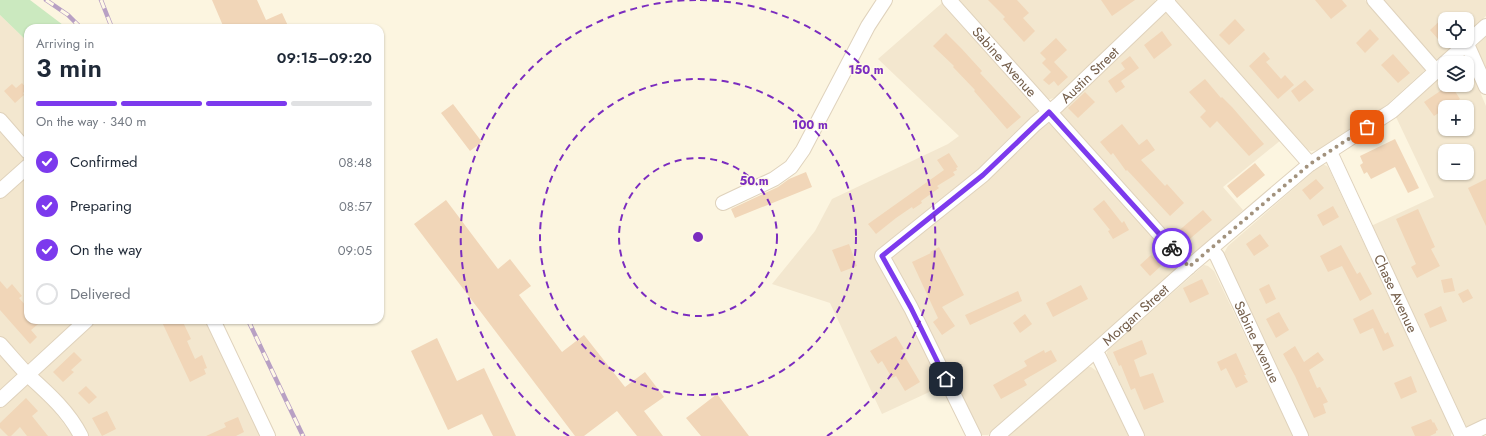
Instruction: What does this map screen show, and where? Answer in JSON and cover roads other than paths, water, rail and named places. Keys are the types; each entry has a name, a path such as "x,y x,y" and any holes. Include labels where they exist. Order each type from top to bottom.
{"street":[{"path":"723,203 774,179 790,167 803,150 868,26 885,0"},
{"name":"Sabine Avenue","path":"949,0 1189,267"},
{"path":"1374,0 1438,62"},
{"path":"1167,1 1310,164"},
{"name":"Austin Street","path":"974,436 911,308 882,256 983,175 1167,1"},
{"name":"Morgan Street","path":"1474,37 1486,26"},
{"name":"Morgan Street","path":"1453,56 1462,48"},
{"path":"1469,48 1486,87"},
{"name":"Morgan Street","path":"997,436 1189,267 1310,164 1392,111 1438,70"},
{"path":"0,120 24,147"},
{"name":"Chase Avenue","path":"1330,152 1355,197 1462,436"},
{"path":"0,191 24,170"},
{"name":"Sabine Avenue","path":"1211,249 1217,256 1301,436"},
{"path":"0,400 83,324"},
{"path":"215,324 268,436"},
{"path":"0,344 28,374 58,402 72,420 81,436"},
{"path":"1094,352 1099,357 1137,436"},
{"path":"1466,436 1486,426"}],"railway":[{"path":"46,0 68,15 77,24"},
{"path":"101,0 110,24"},
{"path":"250,324 303,436"}]}
